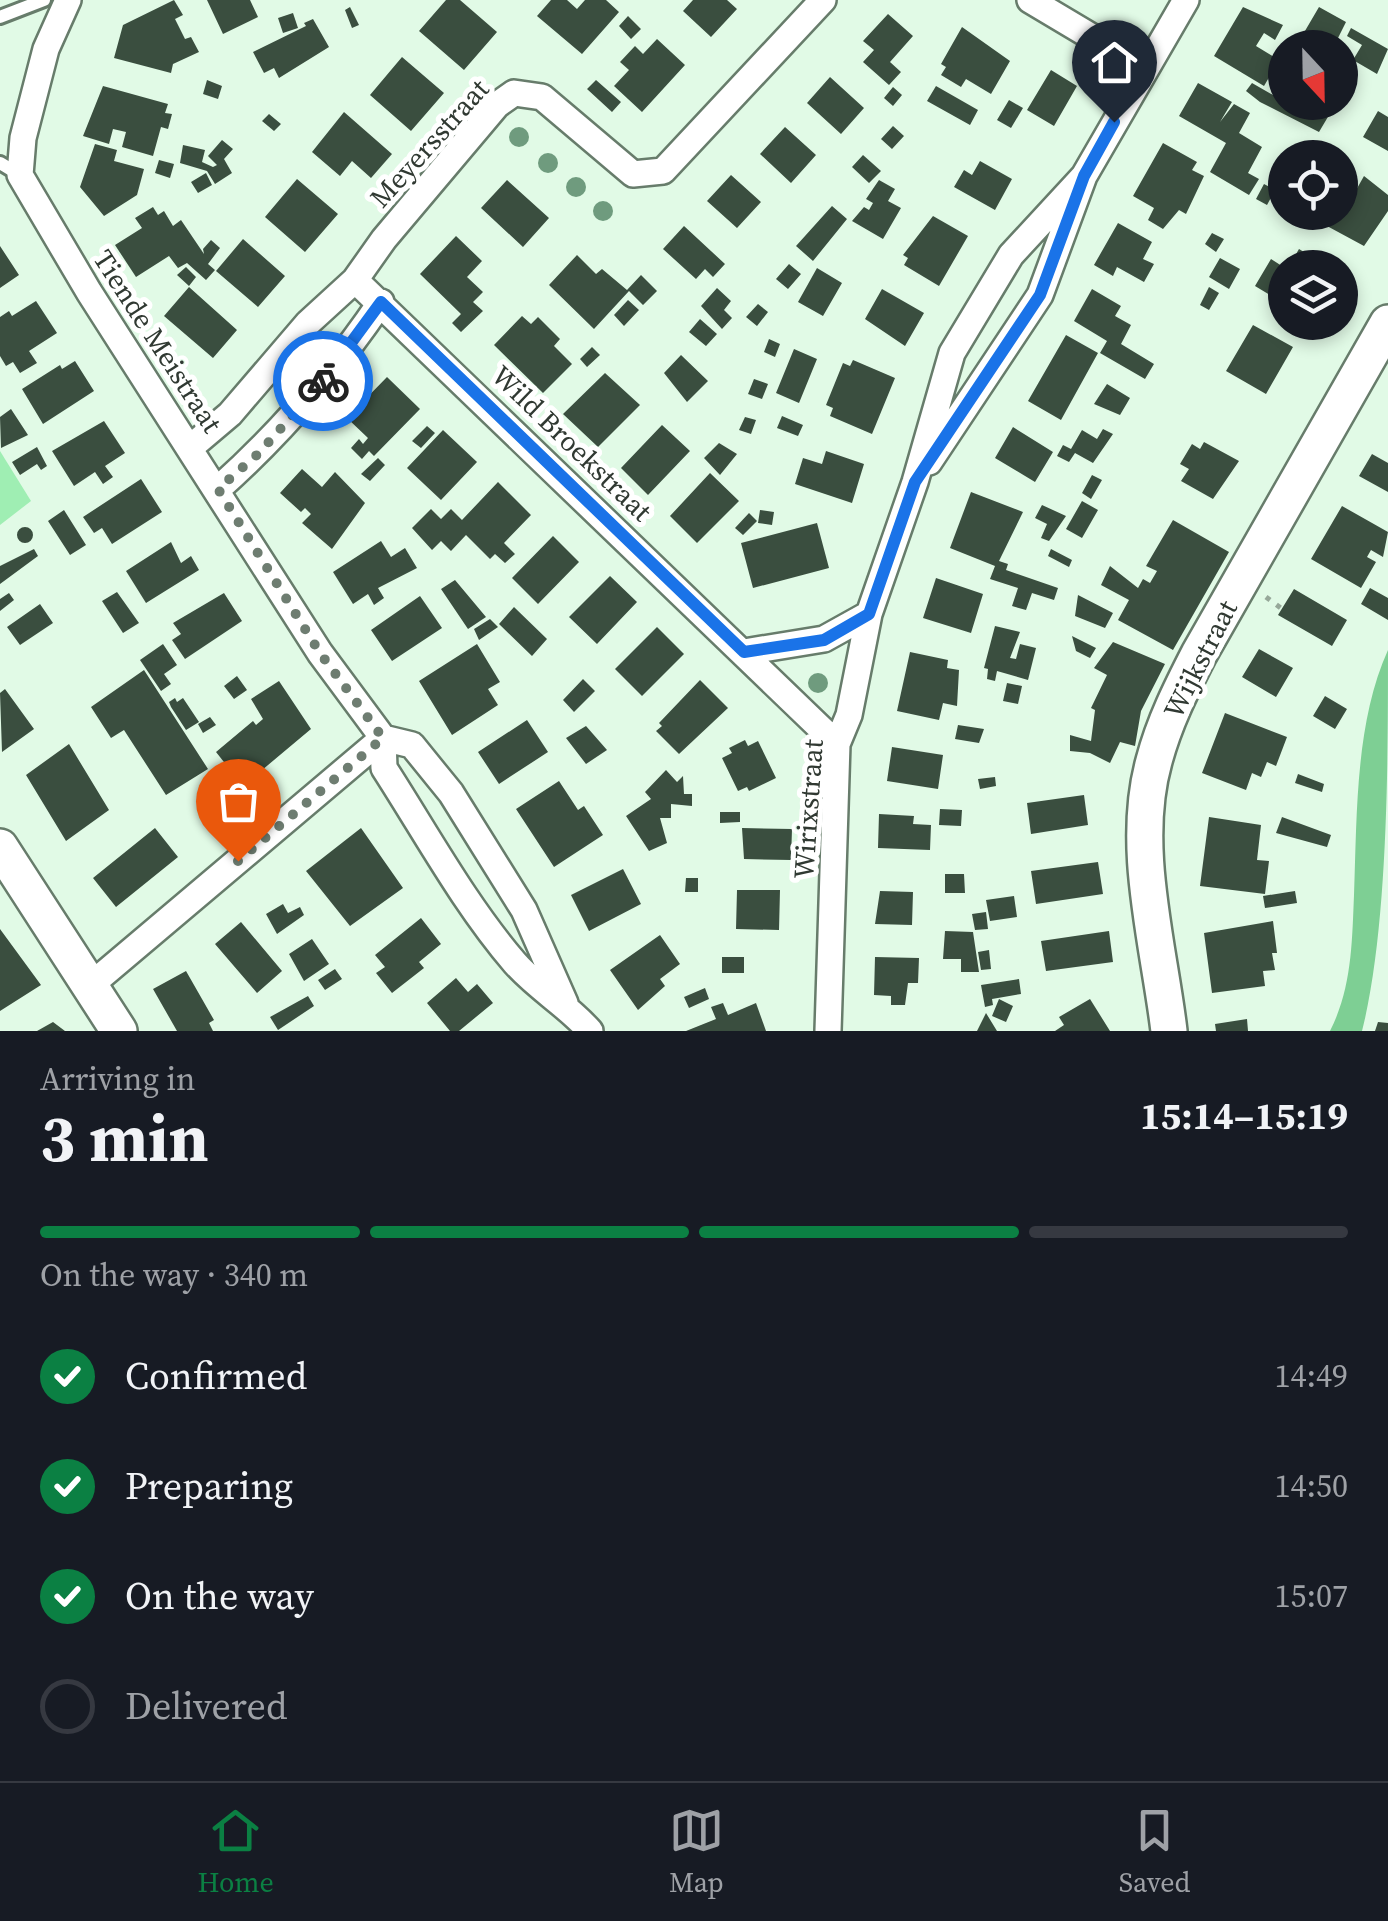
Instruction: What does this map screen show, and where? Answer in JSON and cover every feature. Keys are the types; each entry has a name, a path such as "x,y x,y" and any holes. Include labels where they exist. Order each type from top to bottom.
{"street":[{"name":"Tiende Meistraat","path":"68,0 46,49 23,138 10,169 320,653 383,738 384,768 488,925 515,963 566,1003 590,1031"},
{"name":"Meyersstraat","path":"190,447 230,414 308,323 355,280 384,238 497,105 514,93 542,97 633,174 663,171 822,0"},
{"path":"1030,0 1144,68"},
{"name":"Wirixstraat","path":"915,482 1040,295 1084,176 1186,0"},
{"name":"Wirixstraat","path":"828,1031 837,744 849,715 869,614 915,482 952,353 1012,255 1084,176"},
{"name":"Wild Broekstraat","path":"355,280 837,744"},
{"path":"218,489 259,453 344,356 381,302"},
{"name":"Wijkstraat","path":"1169,1031 1145,819 1152,764 1171,709 1198,654 1388,322"},
{"path":"744,652 824,640 869,614"},
{"name":"Tiende Meistraat","path":"383,738 412,745 450,793 524,910 566,1003"},
{"path":"92,984 383,738"},
{"path":"0,847 119,1031"}],"lane":[{"path":"0,18 44,0"}],"path":[{"path":"1267,595 1264,600 1282,609"}],"shaded area":[{"path":"0,451 31,501 0,525"},
{"path":"1388,650 1385,845 1371,990 1362,1031 1330,1031 1343,998 1350,964 1357,802 1364,739 1377,678"}],"building":[{"path":"174,0 183,15 175,19 185,39 191,37 199,52 173,64 171,73 114,58 123,25"},
{"path":"207,0 250,0 258,17 223,34"},
{"path":"446,0 460,0 497,32 464,70 419,31"},
{"path":"551,0 567,0 577,9 585,0 606,0 619,12 582,54 537,16"},
{"path":"693,0 727,0 737,9 711,37 683,11"},
{"path":"350,7 359,25 352,28 345,10"},
{"path":"1243,7 1283,25 1280,30 1268,30 1268,36 1264,33 1256,46 1268,53 1268,79 1264,86 1214,56"},
{"path":"1319,7 1346,22 1342,30 1306,30"},
{"path":"293,13 298,28 283,33 278,18"},
{"path":"888,14 913,36 890,62 901,72 889,85 863,62 874,50 863,41"},
{"path":"628,16 641,29 631,39 619,26"},
{"path":"313,19 329,47 279,78 274,68 264,73 253,52"},
{"path":"962,27 1010,61 991,94 966,79 961,87 941,75 946,67 941,64"},
{"path":"1358,32 1388,49 1377,74 1358,63 1362,45 1358,43"},
{"path":"657,39 685,65 642,112 614,86 629,70 620,62 635,46 643,54"},
{"path":"402,57 444,93 411,131 370,95"},
{"path":"1051,70 1077,86 1054,126 1027,110"},
{"path":"830,77 864,108 841,134 807,103"},
{"path":"207,80 222,86 218,99 203,94"},
{"path":"596,80 621,102 612,112 587,89"},
{"path":"1198,83 1232,102 1220,122 1234,104 1250,113 1239,133 1262,147 1248,173 1259,179 1249,195 1210,172 1226,143 1179,116"},
{"path":"1252,83 1268,92 1268,106 1260,102 1246,91"},
{"path":"103,86 168,104 165,113 172,114 168,129 161,127 153,156 122,147 126,132 113,129 109,144 83,136"},
{"path":"936,86 978,110 970,125 927,101"},
{"path":"893,87 902,95 893,106 884,98"},
{"path":"1009,100 1023,108 1011,128 997,120"},
{"path":"1378,111 1388,117 1388,151 1363,137"},
{"path":"344,112 392,154 371,178 352,161 340,176 312,152"},
{"path":"269,114 281,124 274,131 262,121"},
{"path":"1295,120 1326,120 1319,132"},
{"path":"893,126 904,136 892,149 881,139"},
{"path":"785,127 816,155 791,183 760,154"},
{"path":"222,140 233,149 224,159 232,173 215,184 207,171 180,163 183,145 205,150 202,162 217,165 208,156"},
{"path":"1163,143 1197,162 1192,170 1204,176 1186,214 1179,210 1163,229 1148,220 1154,208 1133,196"},
{"path":"95,144 117,150 114,161 144,169 137,195 104,216 80,187"},
{"path":"863,155 881,171 869,183 852,167"},
{"path":"159,160 174,164 170,178 155,173"},
{"path":"980,161 1012,179 995,210 954,187 964,170 972,175"},
{"path":"206,173 212,185 198,193 191,182"},
{"path":"731,175 761,202 737,228 707,201"},
{"path":"1364,176 1388,195 1388,211 1364,246 1334,230 1358,230 1358,187"},
{"path":"297,179 338,214 305,252 265,217"},
{"path":"507,180 549,218 523,247 481,208"},
{"path":"879,180 895,189 888,201 901,208 883,239 852,221 864,207 869,210 873,203 866,199"},
{"path":"1264,184 1268,186 1267,205 1256,199"},
{"path":"832,206 847,219 813,261 796,246"},
{"path":"153,207 158,215 164,211 173,226 181,220 204,254 203,249 211,240 220,248 208,264 215,270 206,280 187,263 178,268 169,256 136,277 115,245 142,228 135,218"},
{"path":"933,216 968,236 939,286 904,265 908,258 903,255"},
{"path":"1118,223 1152,242 1143,259 1154,264 1144,282 1117,267 1113,276 1094,265"},
{"path":"684,226 725,264 713,277 705,269 696,279 663,249"},
{"path":"1212,233 1224,239 1216,252 1205,244"},
{"path":"456,236 482,261 467,277 483,292 473,302 483,311 461,332 452,323 461,314 420,274"},
{"path":"243,239 285,276 258,307 216,271"},
{"path":"0,246 19,275 0,288"},
{"path":"577,255 596,274 602,269 627,290 641,275 657,291 643,305 629,291 594,329 549,285"},
{"path":"1220,258 1240,269 1229,289 1209,277"},
{"path":"789,264 801,274 788,289 776,279"},
{"path":"1268,264 1268,294 1255,286"},
{"path":"186,267 196,277 189,286 177,275"},
{"path":"817,268 842,283 823,316 798,302"},
{"path":"189,287 237,330 213,358 164,316"},
{"path":"1209,287 1219,293 1209,310 1200,305"},
{"path":"717,288 731,301 724,310 732,318 722,329 701,306"},
{"path":"882,289 924,313 905,346 865,319"},
{"path":"1092,289 1121,306 1115,316 1131,325 1121,344 1154,364 1145,379 1100,353 1107,341 1074,321"},
{"path":"628,300 639,310 624,326 614,315"},
{"path":"36,301 57,333 29,351 37,363 20,373 13,362 6,366 0,356 0,317 9,311 12,316"},
{"path":"758,304 768,312 757,326 746,317"},
{"path":"522,316 531,324 538,317 560,339 554,346 572,364 543,393 494,345"},
{"path":"700,319 717,334 706,346 689,332"},
{"path":"1253,325 1268,333 1268,340 1280,340 1293,347 1266,394 1226,371"},
{"path":"1066,335 1098,353 1061,420 1028,401"},
{"path":"769,339 780,344 775,357 764,352"},
{"path":"592,347 600,355 587,367 580,359"},
{"path":"794,349 817,359 799,403 776,393"},
{"path":"681,355 708,381 687,402 664,373"},
{"path":"853,360 895,378 872,434 830,416 833,408 826,405 843,363 850,366"},
{"path":"75,361 94,391 43,424 22,389 60,365 62,369"},
{"path":"605,373 640,405 598,447 563,414"},
{"path":"387,377 420,409 374,456 369,451 362,459 351,448 359,439 363,444 368,438 347,418"},
{"path":"754,379 768,384 762,399 748,394"},
{"path":"1107,384 1130,398 1120,415 1094,404"},
{"path":"11,409 28,435 1,448 0,417"},
{"path":"782,416 803,425 798,436 777,428"},
{"path":"745,417 756,420 751,434 739,430"},
{"path":"104,421 125,453 105,466 113,477 103,484 95,472 74,486 52,451"},
{"path":"662,425 690,451 648,495 621,468"},
{"path":"427,426 435,433 421,448 412,441"},
{"path":"1013,427 1053,452 1035,482 995,458"},
{"path":"1103,429 1113,434 1093,463 1075,453 1069,462 1057,456 1063,445 1071,449 1082,430 1097,439"},
{"path":"443,430 477,462 441,500 407,468"},
{"path":"1204,442 1239,461 1213,499 1181,481 1189,469 1180,464 1192,444 1200,449"},
{"path":"719,443 737,454 720,475 704,458"},
{"path":"37,447 47,466 41,470 37,464 20,475 12,462"},
{"path":"826,451 864,464 852,503 795,484 803,458 822,464"},
{"path":"1372,454 1388,463 1388,492 1359,476"},
{"path":"378,458 385,465 370,481 361,474"},
{"path":"302,469 322,487 335,472 365,503 332,549 302,523 311,514 305,508 301,512 280,493"},
{"path":"710,473 739,501 697,543 670,516"},
{"path":"1092,475 1102,480 1091,499 1082,493"},
{"path":"141,479 162,512 112,544 102,528 94,533 83,517"},
{"path":"498,482 531,515 504,543 515,554 505,563 495,554 490,559 466,535 451,551 441,541 432,550 412,528 431,509 441,519 451,509 462,520"},
{"path":"971,492 1023,512 999,561 1008,564 1006,570 1058,588 1054,600 1032,593 1026,610 1012,606 1018,588 990,579 995,566 950,548"},
{"path":"1082,501 1098,510 1082,538 1066,529"},
{"path":"1042,505 1066,516 1049,541 1041,538 1047,524 1035,518"},
{"path":"1342,506 1388,532 1383,557 1371,550 1367,557 1376,562 1361,588 1311,559"},
{"path":"64,510 86,545 70,555 48,521"},
{"path":"760,510 774,512 772,525 758,523"},
{"path":"749,513 757,521 743,535 735,528"},
{"path":"1173,520 1229,552 1173,650 1118,620 1129,600 1101,585 1110,566 1138,588 1143,579 1150,583 1157,571 1146,566"},
{"path":"817,523 829,568 753,588 741,543"},
{"path":"25,527 33,535 25,543 17,535"},
{"path":"553,536 579,562 538,604 512,578"},
{"path":"381,541 391,557 405,548 417,568 378,588 384,598 374,605 368,594 353,604 333,572"},
{"path":"171,542 181,563 191,556 199,570 146,603 126,571"},
{"path":"34,549 38,556 0,584 0,566"},
{"path":"1051,549 1072,560 1069,567 1048,556"},
{"path":"610,576 637,602 597,644 569,617"},
{"path":"936,578 983,594 971,633 923,618"},
{"path":"455,580 486,617 468,629 441,589"},
{"path":"1370,588 1388,598 1388,620 1361,604"},
{"path":"1294,589 1347,620 1332,646 1278,615"},
{"path":"117,592 139,623 123,633 102,601"},
{"path":"9,593 14,600 0,611 0,599"},
{"path":"224,593 242,621 185,659 172,640 181,634 173,623"},
{"path":"1078,595 1113,613 1105,628 1075,616"},
{"path":"420,596 442,628 392,661 371,630"},
{"path":"40,604 53,623 20,645 7,627"},
{"path":"514,607 547,639 532,656 499,624"},
{"path":"490,619 498,627 479,640 474,629"},
{"path":"995,626 1020,632 1010,658 1016,659 1020,644 1036,648 1028,680 997,671 995,681 987,679 988,669 984,668"},
{"path":"657,627 684,654 642,696 615,669"},
{"path":"1072,636 1096,648 1090,658 1076,651"},
{"path":"1113,642 1165,664 1141,711 1135,746 1120,742 1110,763 1090,753 1070,751 1070,735 1091,741 1095,710 1091,708 1107,675 1094,668"},
{"path":"163,644 177,665 164,674 171,684 161,691 140,660"},
{"path":"477,644 500,682 488,689 498,705 452,735 419,681"},
{"path":"1259,649 1293,668 1276,697 1242,677"},
{"path":"910,652 948,660 947,668 959,670 957,706 943,703 939,720 897,711"},
{"path":"144,670 208,769 166,795 124,730 111,738 91,707"},
{"path":"237,676 247,690 234,699 224,686"},
{"path":"583,679 595,691 574,712 563,700"},
{"path":"700,680 728,708 679,754 656,731"},
{"path":"279,681 311,729 243,786 216,752 253,721 256,725 263,719 251,699"},
{"path":"1007,683 1022,686 1018,704 1003,701"},
{"path":"5,689 34,729 2,752 0,693"},
{"path":"1325,696 1347,709 1335,729 1313,716"},
{"path":"175,698 177,702 183,698 199,722 186,730 169,702"},
{"path":"1225,713 1287,737 1276,766 1267,762 1261,777 1252,773 1246,790 1202,773"},
{"path":"210,717 216,725 203,733 198,724"},
{"path":"527,720 548,752 499,784 478,752"},
{"path":"958,725 984,729 979,743 955,739"},
{"path":"586,726 607,750 586,764 566,738"},
{"path":"745,740 748,746 758,741 776,778 749,791 747,787 738,791 722,758 732,753 729,748"},
{"path":"69,744 109,810 66,841 26,775"},
{"path":"892,747 943,755 938,789 887,781"},
{"path":"666,770 677,782 683,776 684,794 692,794 692,806 671,804 671,818 660,818 667,843 649,851 626,816 651,799 645,792"},
{"path":"1298,774 1324,784 1322,792 1295,783"},
{"path":"995,777 996,786 980,789 978,779"},
{"path":"559,781 578,810 584,806 603,835 554,867 516,809"},
{"path":"1084,795 1088,825 1031,834 1027,803"},
{"path":"940,809 962,810 961,826 939,825"},
{"path":"720,812 740,812 740,822 720,823"},
{"path":"879,814 914,816 913,824 931,825 930,850 878,848"},
{"path":"1209,817 1261,825 1257,860 1269,861 1265,894 1200,886"},
{"path":"1282,817 1331,835 1327,847 1276,833"},
{"path":"155,828 178,857 116,907 93,878"},
{"path":"361,828 403,888 350,926 306,871"},
{"path":"742,828 792,829 791,860 744,859"},
{"path":"1098,862 1103,894 1036,904 1031,871"},
{"path":"623,869 641,904 589,931 571,895"},
{"path":"945,874 964,874 965,893 945,893"},
{"path":"686,878 698,878 698,892 685,892"},
{"path":"737,890 780,890 779,930 736,929"},
{"path":"880,891 913,892 912,925 875,924"},
{"path":"1295,891 1297,903 1265,908 1263,896"},
{"path":"1014,896 1017,917 990,921 986,900"},
{"path":"283,904 288,913 300,907 304,915 277,934 266,914"},
{"path":"986,912 988,929 975,930 972,914"},
{"path":"421,918 441,944 419,962 424,968 392,993 376,973 385,967 375,955"},
{"path":"1273,921 1275,970 1263,971 1265,986 1212,993 1204,933"},
{"path":"241,922 282,971 257,993 215,944"},
{"path":"0,929 41,985 0,1011"},
{"path":"945,931 973,932 979,972 961,972 961,959 943,959"},
{"path":"1109,931 1113,962 1046,971 1041,941"},
{"path":"660,935 680,964 660,979 665,986 638,1010 610,970"},
{"path":"312,939 329,964 304,981 289,954"},
{"path":"989,950 991,969 981,970 978,952"},
{"path":"722,957 744,957 744,973 722,973"},
{"path":"875,957 919,958 918,983 908,983 905,1005 891,1005 891,996 874,995"},
{"path":"335,969 342,979 325,990 318,980"},
{"path":"186,971 214,1020 209,1023 213,1031 177,1031 153,989"},
{"path":"456,978 468,992 477,984 493,1003 459,1031 450,1031 427,1003"},
{"path":"1019,979 1021,994 992,999 993,1005 985,1007 981,985"},
{"path":"705,988 709,999 689,1008 684,997"},
{"path":"308,996 314,1006 278,1030 270,1017"},
{"path":"999,999 1013,1006 1006,1022 992,1016"},
{"path":"1090,999 1110,1031 1055,1031 1064,1025 1059,1017"},
{"path":"723,1003 728,1015 756,1003 766,1031 686,1031 716,1019 711,1007"},
{"path":"986,1013 997,1031 977,1031"},
{"path":"1247,1019 1248,1031 1216,1031 1215,1024"},
{"path":"53,1022 65,1031 37,1031"},
{"path":"1378,1022 1388,1023 1388,1031 1375,1031"}],"way so far":[{"path":"238,861 383,738 320,653 218,489 259,453 323,381"}],"route":[{"path":"323,381 381,302 744,652 824,640 869,614 915,482 1040,295 1084,176 1114,122"}]}
